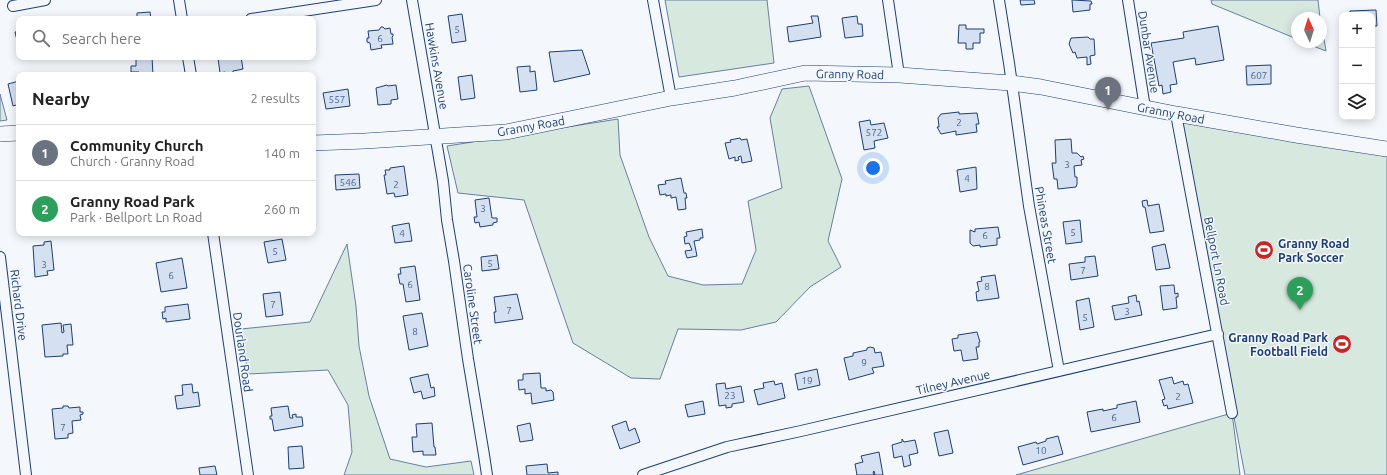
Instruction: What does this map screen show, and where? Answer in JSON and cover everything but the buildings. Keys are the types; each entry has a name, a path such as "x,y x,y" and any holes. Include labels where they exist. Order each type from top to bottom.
{"street":[{"path":"13,6 45,0"},
{"path":"179,0 182,16"},
{"path":"271,16 376,0"},
{"name":"Hawkins Avenue","path":"412,0 436,137"},
{"path":"653,0 671,98"},
{"path":"888,0 899,75"},
{"name":"Phineas Street","path":"998,0 1029,206 1059,371"},
{"name":"Dunbar Avenue","path":"1128,0 1145,108"},
{"path":"188,60 190,72"},
{"name":"Granny Road","path":"316,143 506,132 671,98 735,88 805,73 899,75 1011,83 1041,87 1176,114 1387,149"},
{"name":"Bellport Ln Road","path":"1176,114 1232,413"},
{"path":"0,134 16,133"},
{"name":"Caroline Street","path":"436,137 447,220 487,475"},
{"name":"Dourland Road","path":"213,236 248,475"},
{"name":"Richard Drive","path":"0,257 26,475"},
{"name":"Tilney Avenue","path":"642,475 727,447 1218,334"}],"shaded area":[{"path":"665,0 767,0 774,63 679,77"},
{"path":"1211,0 1318,0 1319,12 1291,12 1291,37 1212,4"},
{"path":"1318,48 1325,48 1326,51"},
{"path":"809,86 842,179 828,241 841,267 810,287 776,322 741,330 678,329 660,379 631,378 573,343 524,200 458,193 447,146 618,119 620,155 649,237 668,276 703,285 742,284 756,250 748,201 782,188 770,118 782,89"},
{"path":"0,94 7,120 0,121"},
{"path":"1176,114 1387,146 1387,475 1245,475"},
{"path":"347,244 356,306 359,346 369,396 390,459 426,467 471,461 474,475 344,475 352,452 348,405 328,370 248,374 241,329 310,322"},
{"path":"1232,413 1240,475 1016,475"}],"place":[{"name":"Community Church","path":"1108,110"},
{"name":"Granny Road Park Soccer","path":"1264,250"},
{"name":"Granny Road Park","path":"1300,310"},
{"name":"Granny Road Park Football Field","path":"1342,344"}]}
